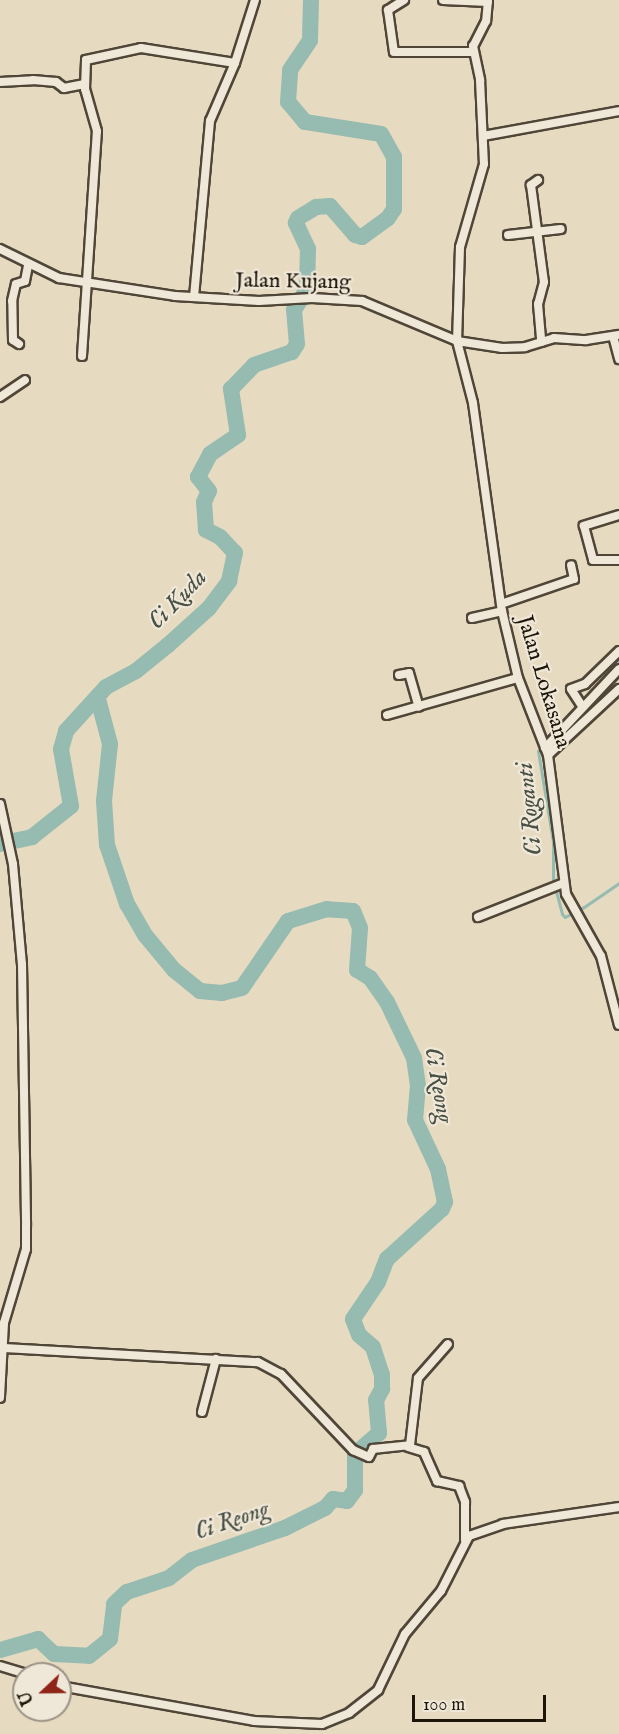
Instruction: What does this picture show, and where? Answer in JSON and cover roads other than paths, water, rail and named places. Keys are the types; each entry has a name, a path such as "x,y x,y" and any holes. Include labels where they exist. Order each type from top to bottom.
{"street":[{"path":"194,297 210,121 235,63 255,0"},
{"path":"404,0 388,10 394,52 474,52 474,42 486,21 488,1 443,0"},
{"path":"82,356 90,281 97,131 85,84 86,60 141,48 235,63"},
{"name":"Jalan Lokasana","path":"474,52 483,136 483,173 460,247 457,341 473,403 502,607 518,678 546,751 556,886 578,911 601,956 619,1025"},
{"path":"0,82 33,80 64,88 85,84"},
{"path":"483,136 619,111"},
{"path":"538,180 531,185 540,231 544,282 539,292 538,304 541,342"},
{"path":"508,235 561,229"},
{"name":"Jalan Kujang","path":"0,249 28,265 59,278 194,297 272,300 312,298 383,307 457,341 502,348 564,337 586,340 616,335"},
{"path":"19,344 13,340 12,301 16,284 25,281 28,265"},
{"path":"616,335 619,359"},
{"path":"0,397 25,380"},
{"path":"619,515 584,526 593,560 619,560"},
{"path":"472,618 574,579 571,565"},
{"path":"579,703 572,689 585,684 619,651"},
{"path":"546,751 579,703 619,669"},
{"path":"399,675 409,674 419,707"},
{"path":"387,715 518,678"},
{"path":"546,751 619,689"},
{"path":"0,804 10,850 25,1033 26,1226 26,1249 7,1302 0,1398"},
{"path":"478,917 556,886"},
{"path":"408,1447 418,1378 448,1344"},
{"path":"4,1348 258,1362 275,1370 357,1453 369,1457 373,1449 408,1447 424,1452 437,1481 459,1486 465,1502 465,1541 441,1591 405,1634 378,1690 355,1709 334,1720 306,1724 254,1721 72,1688"},
{"path":"202,1412 216,1359"},
{"path":"465,1541 483,1528 619,1507"}],"waterway":[{"name":"Ci Kuda","path":"0,844 32,837 71,806 61,749 66,731 106,687 136,671 209,608 229,581 235,553 220,537 206,530 204,502 209,491 198,477 210,454 238,435 231,389 254,365 292,352 297,344 294,310 307,289 308,249 296,223 298,218 316,207 330,206 355,235 362,237 388,218 394,209 394,157 381,134 305,122 288,102 290,70 310,40 311,0"},
{"name":"Ci Roganti","path":"619,661 538,751 553,842 553,880 562,914 565,917 584,907 619,883"},
{"name":"Ci Reong","path":"0,1650 38,1639 54,1654 89,1656 110,1639 114,1604 127,1592 169,1578 192,1560 285,1528 325,1508 333,1499 347,1501 355,1490 355,1454 379,1433 376,1400 382,1389 382,1375 373,1347 359,1335 353,1319 378,1282 387,1259 442,1209 445,1202 438,1169 415,1120 418,1086 414,1058 387,1002 370,978 357,970 360,928 353,911 327,909 288,921 242,988 222,993 200,991 174,970 145,935 127,904 107,845 104,801 110,744 98,699"}]}
